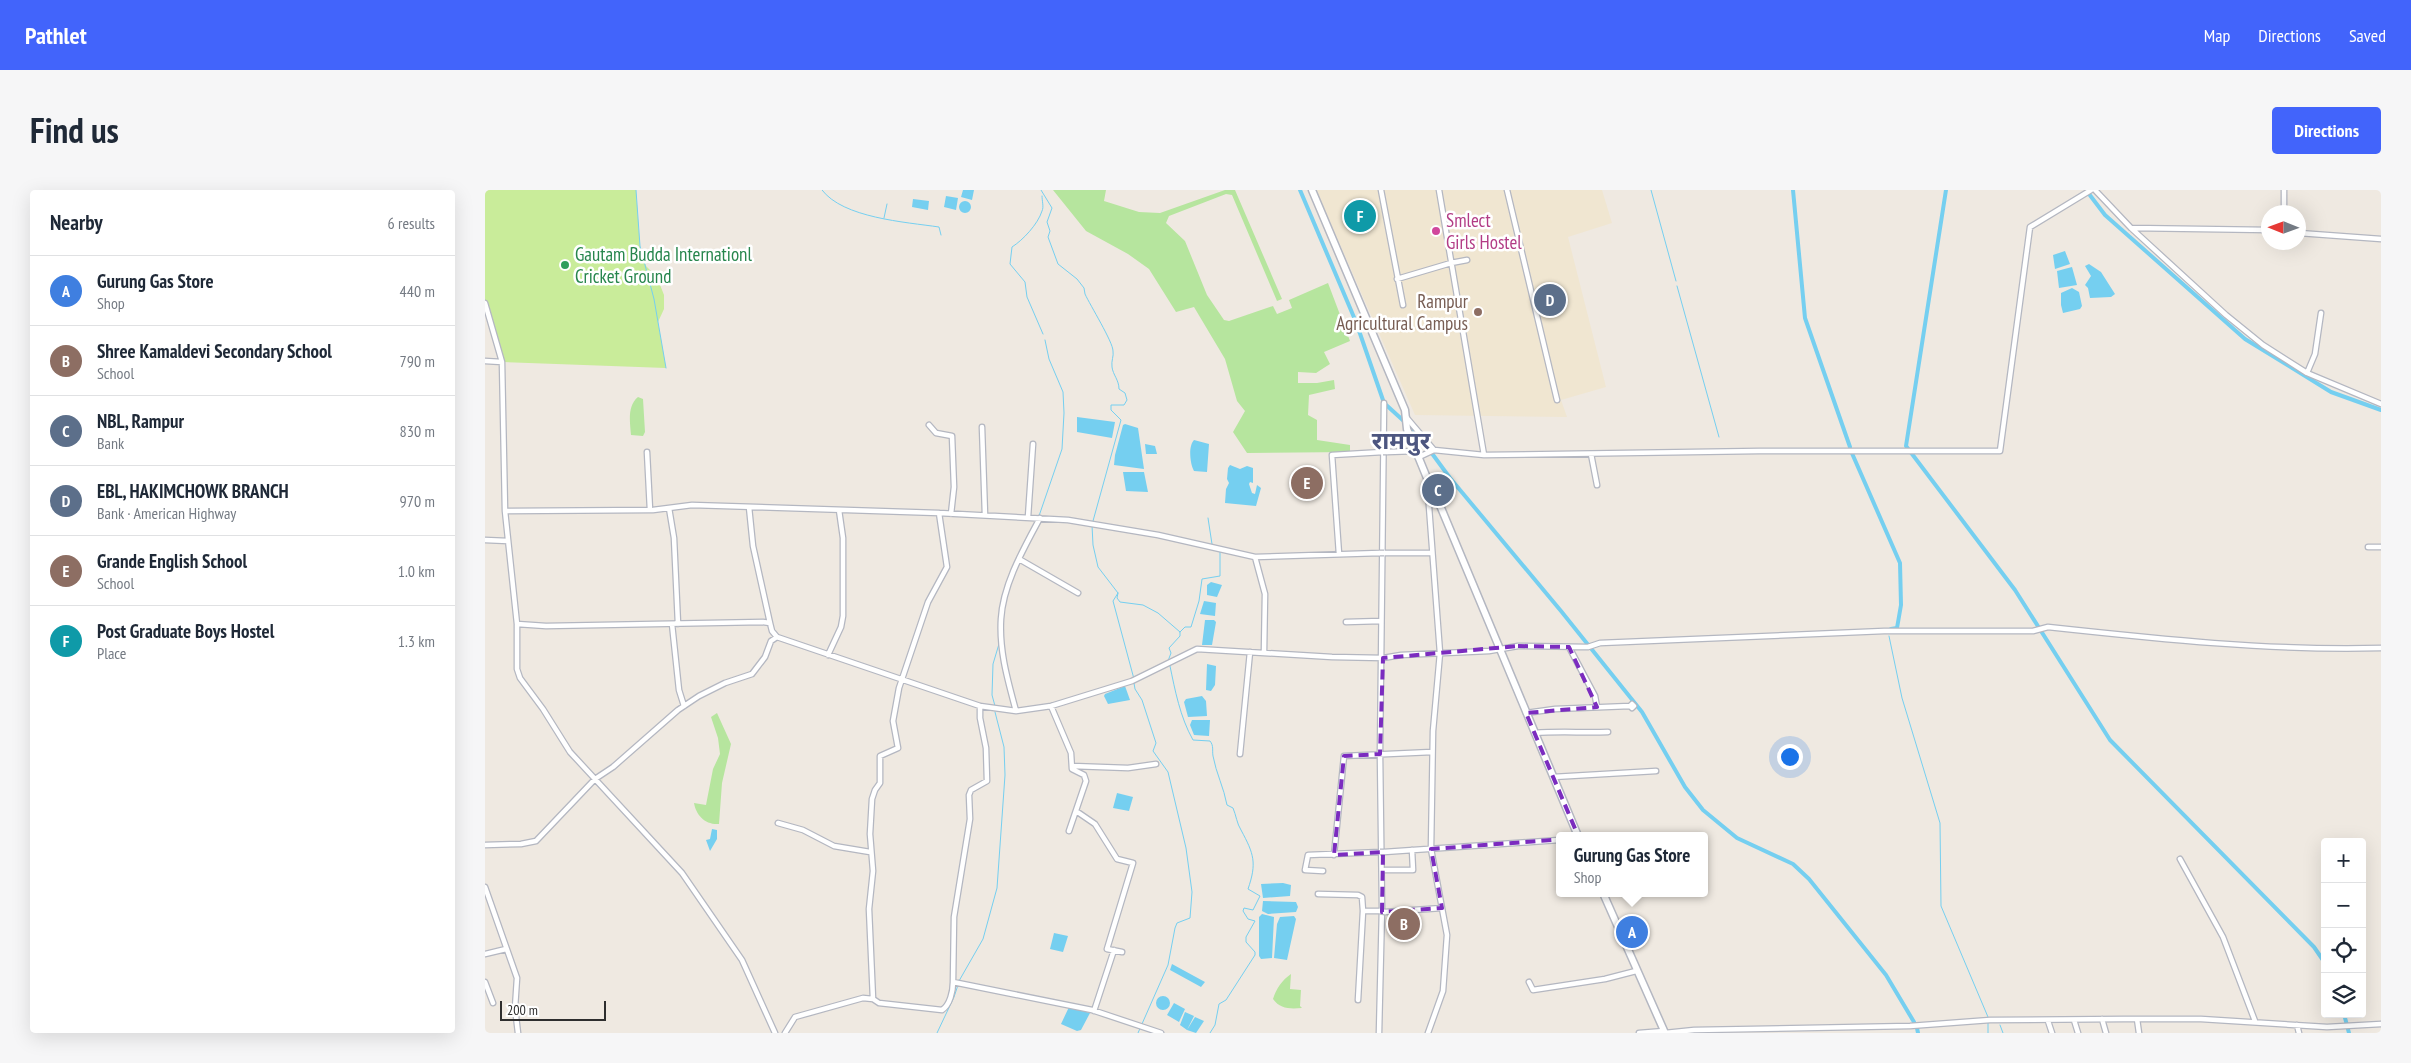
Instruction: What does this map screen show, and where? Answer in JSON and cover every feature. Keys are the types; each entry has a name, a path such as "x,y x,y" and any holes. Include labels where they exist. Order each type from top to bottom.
{"main road":[{"path":"1312,190 1406,418 1407,429 1427,478 1575,832"},
{"path":"1605,897 1636,971 1665,1032"}],"street":[{"path":"1381,190 1403,305"},
{"path":"1439,190 1484,455"},
{"path":"1507,190 1557,400"},
{"path":"2283,205 2284,190"},
{"path":"1339,554 1332,456 1385,452 1418,454 1433,450 1484,455 1910,450 2000,451 2030,227 2091,191 2241,328 2307,373 2381,404"},
{"path":"2131,228 2261,230"},
{"path":"2306,234 2381,239"},
{"path":"1397,279 1467,260"},
{"path":"485,304 502,362 505,511 517,624 517,669 520,678 543,709 570,752 682,873 742,960 775,1033"},
{"path":"2307,373 2315,354 2321,328 2321,313"},
{"path":"485,361 502,362"},
{"path":"1379,1033 1383,828 1380,754 1384,403"},
{"path":"1406,418 1433,450"},
{"path":"929,425 936,433 951,436 954,487 951,514"},
{"path":"982,427 985,515"},
{"path":"1028,517 1033,444"},
{"path":"647,452 650,510"},
{"path":"1591,454 1597,485"},
{"path":"1427,478 1431,553 1440,654 1432,752 1431,849 1447,935 1443,991 1428,1033"},
{"path":"505,511 650,510 692,505 985,515 1093,523 1158,535 1255,557 1431,553"},
{"path":"749,507 753,546 770,622 773,632 777,637 903,678 980,706 1016,711 1051,706 1134,680 1197,649 1381,658 1518,646 1569,647 1875,632 2039,629 2048,627 2249,646 2321,650 2381,648"},
{"path":"669,508 674,538 678,624"},
{"path":"829,655 841,627 843,616 843,538 839,510"},
{"path":"873,999 869,909 873,871 870,852 873,799 875,790 880,783 878,759 880,756 898,748 893,721 903,678 929,602 947,567 939,513"},
{"path":"1016,711 1003,661 1001,621 1013,572 1040,518"},
{"path":"485,540 508,541"},
{"path":"2368,547 2381,547"},
{"path":"1255,557 1265,594 1264,652"},
{"path":"1019,559 1078,593"},
{"path":"517,624 546,626 678,624 732,621 770,622"},
{"path":"1346,622 1381,621"},
{"path":"672,624 679,690 684,706"},
{"path":"485,845 521,844 536,841 595,779 613,767 684,706 725,683 752,674 765,657 771,641 777,637"},
{"path":"1569,647 1595,696 1597,707"},
{"path":"1240,754 1250,652"},
{"path":"785,1033 795,1017 835,1004 863,998 873,999 879,1004 942,1010 946,1007 953,989 954,917 970,819 969,795 971,790 987,781 986,748 980,706"},
{"path":"1051,706 1071,753 1072,769 1084,775 1086,781 1069,831"},
{"path":"1526,713 1630,706"},
{"path":"1535,733 1561,731 1578,733 1608,732"},
{"path":"1334,855 1344,756 1432,752"},
{"path":"1072,766 1127,768 1156,764"},
{"path":"1553,777 1656,770"},
{"path":"1077,811 1095,824 1117,859 1133,863 1107,948 1122,952"},
{"path":"778,823 803,830 834,846 870,852"},
{"path":"1323,871 1305,870 1308,855 1334,855 1556,840"},
{"path":"1385,870 1413,870 1412,850"},
{"path":"2180,859 2223,937 2255,1021"},
{"path":"485,887 517,978 515,1008 518,1033"},
{"path":"1318,894 1358,895 1362,897 1363,911 1358,1000"},
{"path":"1363,911 1382,912 1442,908"},
{"path":"485,954 506,948"},
{"path":"1094,1011 1114,950"},
{"path":"1529,982 1533,990 1605,979 1636,971"},
{"path":"485,982 493,1004"},
{"path":"953,982 1094,1011 1161,1033"},
{"path":"1639,1033 2102,1019 2201,1018 2297,1025 2347,1026 2381,1024"},
{"path":"2102,1019 2106,1033"},
{"path":"2137,1019 2139,1033"},
{"path":"2048,1020 2052,1033"},
{"path":"2074,1020 2078,1033"},
{"path":"2297,1025 2299,1033"}],"highlighted area":[{"path":"1518,646 1569,647 1597,707 1526,713 1579,838 1431,849 1442,908 1382,912 1383,852 1334,855 1344,756 1380,754 1383,658"}],"shaded area":[{"name":"Rampur Agricultural Campus","path":"1316,190 1602,190 1612,223 1568,237 1606,387 1561,400 1567,417 1415,415"}],"green space":[{"name":"Gautam Budda Internationl Cricket Ground","path":"485,190 636,190 640,246 646,266 657,277 664,295 664,309 658,322 666,368 502,362 485,304"},
{"path":"1053,190 1106,190 1104,201 1139,212 1160,213 1225,190 1235,190 1282,299 1277,301 1232,195 1226,194 1169,216 1166,223 1185,241 1207,295 1224,320 1229,321 1273,306 1277,314 1292,308 1289,300 1328,283 1350,341 1324,352 1330,364 1316,373 1298,372 1298,383 1317,383 1334,380 1335,389 1309,395 1308,415 1317,420 1317,440 1350,445 1350,452 1247,453 1233,432 1245,411 1237,401 1225,359 1194,307 1176,312 1149,269 1128,254 1086,231"},
{"path":"638,397 643,399 645,432 643,436 631,435 631,410"},
{"path":"717,713 731,744 722,783 719,824 714,824 705,821 699,815 694,803 706,805 713,769 720,754 718,738 711,717"},
{"path":"1291,974 1290,989 1301,990 1300,1006 1302,1008 1286,1008 1279,1005 1273,999 1280,985"}],"water":[{"path":"963,190 974,190 972,200 961,197"},
{"path":"946,196 958,198 956,210 944,207"},
{"path":"913,199 929,201 928,210 912,207"},
{"path":"963,201 967,201 971,207 967,213 963,213 959,209 959,205"},
{"path":"2065,251 2070,264 2055,269 2053,255"},
{"path":"2089,264 2101,272 2115,294 2111,297 2090,298 2088,288 2085,285 2091,276 2085,266"},
{"path":"2072,267 2077,285 2059,288 2057,271"},
{"path":"2072,288 2079,292 2082,306 2080,309 2063,313 2061,293"},
{"path":"1077,417 1115,422 1112,438 1077,432"},
{"path":"1123,425 1138,428 1144,469 1114,465"},
{"path":"1194,440 1209,444 1207,472 1194,471 1190,451"},
{"path":"1145,444 1155,446 1157,454 1146,454"},
{"path":"1230,465 1240,469 1247,466 1253,468 1253,483 1250,482 1249,484 1252,493 1255,494 1257,485 1261,488 1256,506 1225,503 1226,489 1229,483 1227,479 1228,468"},
{"path":"1123,472 1144,472 1148,492 1126,491"},
{"path":"1211,582 1222,585 1217,597 1207,595 1207,585"},
{"path":"1204,601 1216,603 1215,616 1200,614"},
{"path":"1205,620 1214,620 1216,622 1212,645 1202,645"},
{"path":"1207,664 1216,666 1215,685 1211,691 1206,690"},
{"path":"1125,686 1130,700 1108,704 1104,696 1105,694"},
{"path":"1202,696 1206,701 1207,716 1188,717 1184,702 1186,699"},
{"path":"1192,720 1210,720 1209,736 1194,735 1190,725"},
{"path":"1117,793 1133,797 1129,811 1113,808"},
{"path":"712,829 717,830 717,839 710,851 706,840 710,839"},
{"path":"1283,883 1291,885 1290,896 1263,898 1261,884"},
{"path":"1263,901 1296,902 1298,907 1296,912 1268,914 1262,911"},
{"path":"1262,914 1274,917 1272,958 1261,959 1259,956 1259,917"},
{"path":"1294,916 1296,919 1287,960 1274,958 1277,924 1280,917"},
{"path":"1054,933 1068,936 1063,952 1050,949"},
{"path":"1172,964 1205,982 1201,987 1170,970"},
{"path":"1160,996 1166,996 1170,1003 1166,1010 1160,1010 1156,1006 1156,1000"},
{"path":"1174,1003 1185,1009 1179,1022 1167,1015"},
{"path":"1069,1007 1090,1013 1081,1030 1077,1031 1061,1024"},
{"path":"1185,1012 1194,1016 1187,1030 1180,1025"},
{"path":"1195,1017 1204,1021 1196,1033 1187,1030"}],"waterway":[{"path":"636,190 640,246 654,299 666,368"},
{"path":"822,190 844,207 859,213 939,227 941,235"},
{"path":"1041,190 1052,208 1047,222 1050,231 1048,237 1058,264 1077,279 1084,288 1085,294 1112,346 1113,370 1119,389 1125,393 1127,400 1124,405 1111,405 1111,410 1121,420 1093,521"},
{"path":"1300,190 1356,322 1384,403 1417,433 1450,478 1642,712 1685,787 1703,810 1737,838 1793,864 1809,879 1886,975 1914,1022"},
{"path":"1651,190 1676,281"},
{"path":"1793,190 1805,318 1850,447"},
{"path":"1946,190 1906,446 2015,590 2110,740 2314,947 2321,957"},
{"path":"2086,190 2105,215 2245,339 2331,392 2381,410"},
{"path":"1042,196 1043,208 1040,216 1030,231 1012,247 1010,264 1025,282 1027,297 1043,334"},
{"path":"884,218 887,204"},
{"path":"1677,286 1719,437"},
{"path":"1039,516 1062,449 1064,413 1063,392 1049,359 1045,340"},
{"path":"1851,451 1900,563 1901,605 1897,628 1891,629"},
{"path":"1208,518 1212,544"},
{"path":"1028,536 1034,524"},
{"path":"1092,525 1093,545 1098,567 1118,593 1117,598 1120,602 1143,605 1158,613 1180,632 1180,636 1169,648 1171,653 1168,661"},
{"path":"1180,632 1185,627 1191,627 1199,601 1202,579 1220,576 1220,552"},
{"path":"1118,593 1113,601 1134,679"},
{"path":"1889,636 1902,698 1940,823 1941,906 1988,1017"},
{"path":"995,706 992,695 993,664 999,644"},
{"path":"1170,666 1181,713 1188,731 1193,740 1210,741 1212,745 1214,762 1227,805 1233,808 1238,825 1249,846 1253,859 1253,872 1248,889 1260,896 1253,910 1244,908 1243,911 1248,919 1255,921 1246,937 1246,942 1255,952 1255,955 1226,1000 1219,1004 1215,1025 1210,1033"},
{"path":"1134,683 1135,689 1142,700 1156,743 1153,751 1168,772 1186,848 1192,892 1190,918 1177,923 1168,965 1138,1033"},
{"path":"959,981 983,939 997,888 1005,775 1004,747 995,712"},
{"path":"937,1033 958,985"},
{"path":"2345,1018 2349,1033"},
{"path":"1988,1021 1988,1033"},
{"path":"2000,1025 2003,1033"},
{"path":"1917,1028 1918,1033"}],"place":[{"name":"Post Graduate Boys Hostel","path":"1360,216"},
{"name":"Smlect Girls Hostel","path":"1436,231"},
{"name":"Gautam Budda Internationl Cricket Ground","path":"565,265"},
{"name":"EBL, HAKIMCHOWK BRANCH","path":"1550,300"},
{"name":"Rampur Agricultural Campus","path":"1478,312"},
{"name":"Grande English School","path":"1307,483"},
{"name":"NBL, Rampur","path":"1438,490"},
{"name":"Shree Kamaldevi Secondary School","path":"1404,924"},
{"name":"Gurung Gas Store","path":"1632,932"}],"district":[{"name":"रामपुर","path":"1401,440"}]}
